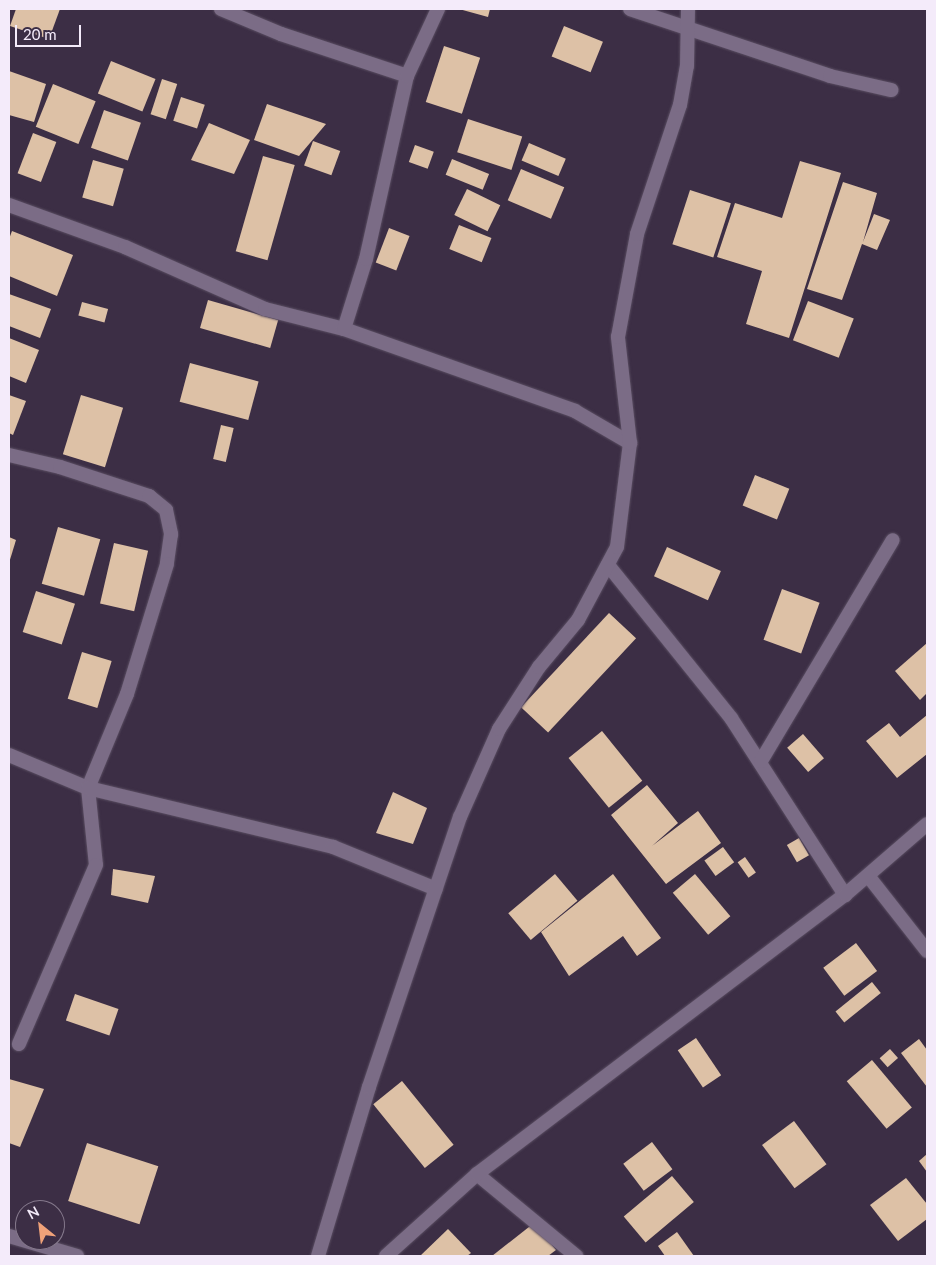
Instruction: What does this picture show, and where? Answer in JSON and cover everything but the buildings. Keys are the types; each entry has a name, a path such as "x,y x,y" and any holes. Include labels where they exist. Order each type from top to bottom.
{"street":[{"path":"221,9 281,34 407,76"},
{"path":"344,329 366,259 407,76 438,9"},
{"path":"630,9 830,76 891,90"},
{"path":"318,1256 369,1087 460,817 499,729 539,668 578,620 617,547 630,443 618,337 637,234 680,105 687,66 688,9"},
{"path":"9,205 124,247 265,310 344,329 575,411 630,443"},
{"path":"9,455 60,467 149,496 166,510 170,521 167,564 158,596 111,739 88,788 96,865 19,1044"},
{"path":"761,761 893,540"},
{"path":"608,565 731,718 761,761 845,895"},
{"path":"9,755 88,788 203,817 290,835 350,854 436,889"},
{"path":"386,1256 477,1174 869,877 927,824"},
{"path":"869,877 927,951"},
{"path":"477,1174 576,1256"},
{"path":"9,1236 77,1256"}]}
